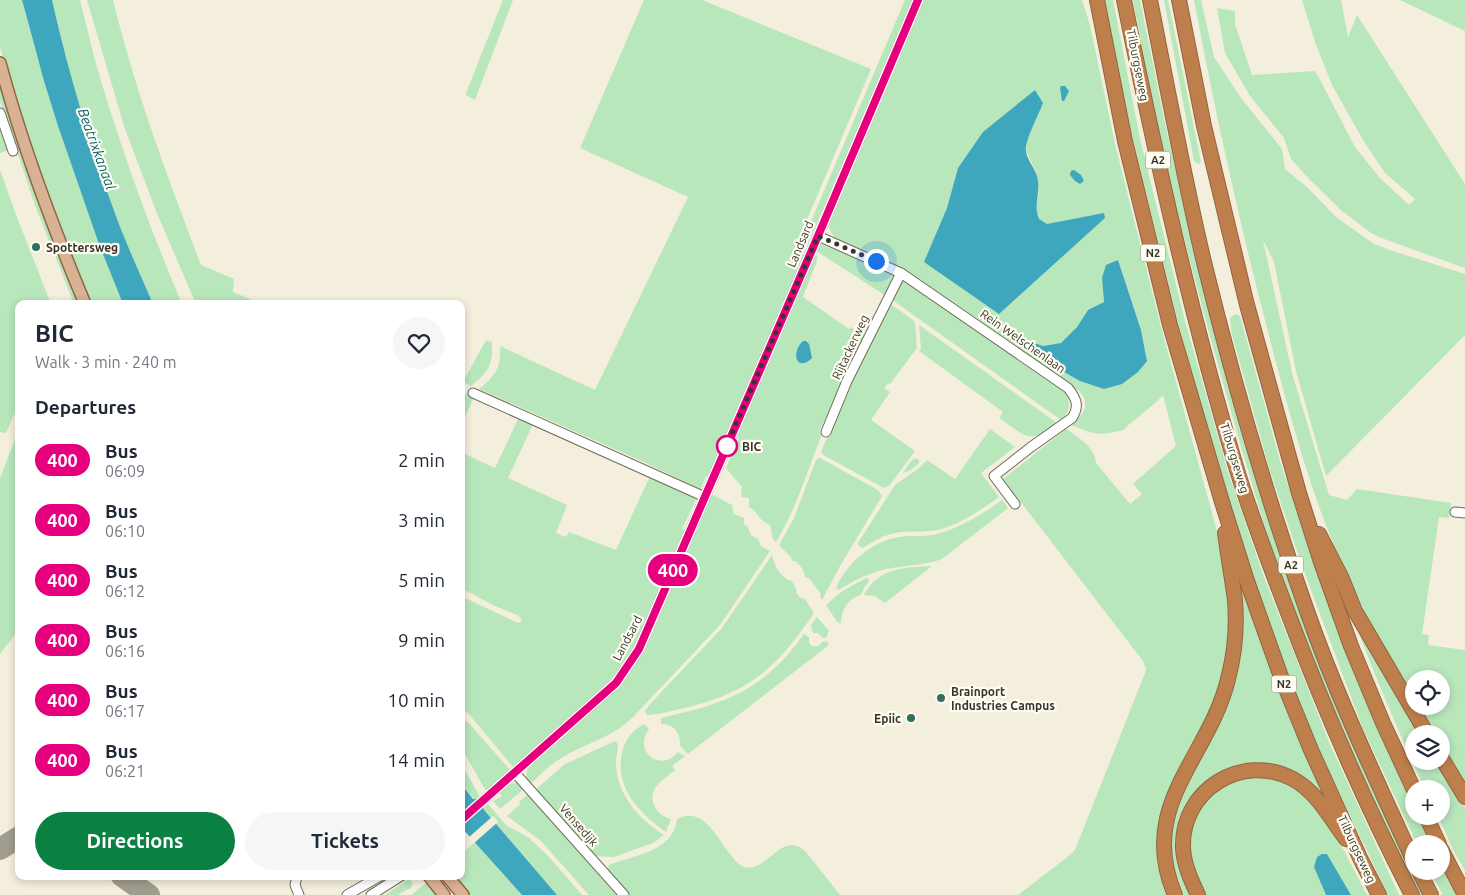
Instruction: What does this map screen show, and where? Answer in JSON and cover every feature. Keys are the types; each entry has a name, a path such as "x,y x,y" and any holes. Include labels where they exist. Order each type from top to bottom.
{"highway":[{"name":"Tilburgseweg","path":"1097,0 1125,141 1170,325 1222,502 1247,581 1280,674 1311,750 1379,895"},
{"name":"Tilburgseweg","path":"1124,0 1152,137 1193,310 1238,473 1307,664 1338,738 1412,895"},
{"name":"Tilburgseweg","path":"1150,0 1203,256 1261,471 1292,569 1324,657 1355,732 1405,842"},
{"path":"1179,0 1204,126 1238,269 1299,493 1321,562 1352,646 1383,723 1409,780"},
{"path":"1299,493 1342,579 1355,611 1422,725"},
{"name":"N2","path":"1175,895 1168,878 1165,859 1164,832 1166,818 1176,791 1220,706 1228,682 1234,653 1235,601 1228,564 1222,502"},
{"name":"N2","path":"1198,895 1187,868 1184,853 1184,835 1187,822 1194,806 1206,790 1224,778 1243,772 1253,770 1270,771 1299,784 1319,802 1361,860"},
{"path":"1449,770 1465,797"},
{"path":"1450,866 1465,895"},
{"path":"1423,880 1431,895"}],"main road":[{"path":"0,63 9,96 45,203 83,300"},
{"path":"432,880 444,895"},
{"path":"450,880 462,895"}],"street":[{"name":"Landsard","path":"465,817 616,683 639,649 918,0"},
{"path":"0,113 13,152"},
{"name":"Rein Welschenlaan","path":"818,236 901,273 1068,388 1076,399 1077,409 1072,418 994,476 1015,504"},
{"name":"Rijtackerweg","path":"826,432 860,355 901,273"},
{"path":"473,393 705,497"},
{"path":"1455,512 1465,513"},
{"name":"Vensedijk","path":"516,773 624,895"},
{"path":"296,880 295,885 299,895"},
{"path":"347,895 373,880"},
{"path":"371,895 395,880"}],"green space":[{"path":"0,0 22,0 43,77 68,154 121,300 88,300 50,204 13,93 0,47"},
{"path":"52,0 80,0 98,71 119,138 180,300 151,300 117,219 98,165 66,56"},
{"path":"87,0 113,0 131,68 164,167 201,265 234,279 233,292 252,300 194,300 156,211 124,126"},
{"path":"503,0 513,0 475,100 466,95 466,93"},
{"path":"644,0 702,0 871,69 800,236 799,245 806,251 709,477 706,476 699,493 694,491 695,487 646,463 479,389 496,371 500,360 500,346 595,390 688,197 580,148"},
{"path":"905,0 913,0 807,246 804,238"},
{"path":"921,0 1082,0 1090,25 1115,144 1161,327 1226,564 1233,618 1223,689 1163,816 1157,847 1158,867 1166,895 1018,895 1075,850 1146,669 1143,661 1003,479 1066,429 1089,447 1093,452 1096,463 1130,504 1142,494 1133,484 1176,446 1163,395 1124,430 1097,434 1071,425 1084,410 1085,401 1079,391 897,266 838,240 832,234 827,223","holes":["1042,103 1027,140 1026,151 1036,172 1039,193 1035,204 1036,212 1039,220 1047,224 1084,217 925,262 947,208 958,168","1118,260 1141,330 1147,360 1138,372 1034,344 1043,346 1061,343 1077,327 1088,310 1104,302 1102,278"]},
{"path":"1104,0 1113,0 1140,139 1185,321 1228,472 1264,577 1329,742 1399,895 1388,895 1317,746 1287,672 1253,579 1219,472 1178,322 1133,139"},
{"path":"1133,0 1140,0 1167,133 1210,313 1350,735 1405,855 1405,868 1361,777 1326,697 1272,550 1206,321 1174,197"},
{"path":"1164,0 1168,0 1201,162 1198,164 1194,161"},
{"path":"1194,0 1201,0 1214,57 1241,98 1282,149 1285,169 1308,188 1336,217 1374,244 1465,274 1465,335 1326,476 1296,371 1274,262 1263,240 1292,373 1329,495 1347,500 1357,489 1451,503 1449,518 1439,517 1422,634 1429,635 1428,645 1465,650 1465,790 1450,765 1450,725 1426,725 1420,715 1450,715 1450,670 1405,670 1405,688 1357,596 1336,551 1318,505 1288,409 1269,336 1228,169"},
{"path":"1302,0 1341,0 1348,37 1357,15 1465,184 1465,268 1371,233 1342,211 1291,159 1284,138 1250,96 1225,53 1217,8 1235,11 1235,24 1252,75 1314,71 1355,147 1380,178 1409,205 1415,199 1385,173 1363,140 1332,85 1315,42"},
{"path":"1400,0 1465,0 1465,31"},
{"path":"0,83 78,300 72,300 36,208 0,101"},
{"path":"0,123 9,150 0,153"},
{"path":"0,170 49,300 15,300 15,412 6,433 0,432"},
{"path":"818,243 861,259 897,276 886,296 815,250"},
{"path":"813,254 817,256 817,261 803,297 849,329 850,327 866,335 819,432 822,434 801,489 790,516 776,542 773,539 770,525 763,521 749,507 749,498 741,497 742,487 726,468 739,438 735,436"},
{"path":"902,279 1061,389 1067,396 1069,404 1065,416 1061,420 891,299"},
{"path":"889,303 915,323 917,348 890,384 888,383 884,388 890,392 871,420 915,451 889,486 884,488 823,455 821,452 849,385"},
{"path":"1235,314 1240,316 1283,471 1314,563 1345,649 1376,726 1405,789 1405,818 1363,729 1302,566 1270,471 1232,335 1230,318"},
{"path":"919,325 1057,423 1040,434 1028,436 999,418 1003,412 919,351 921,349"},
{"path":"486,340 492,342 491,362 486,372 471,386 465,383 465,378"},
{"path":"465,394 474,397 465,417"},
{"path":"519,417 533,424 508,478 567,505 556,533 566,537 569,532 616,550 650,476 697,497 682,529 686,531 639,639 624,664 602,690 514,768 465,711 465,598 518,623 522,621 519,616 465,590 465,454 495,468"},
{"path":"990,429 1015,447 981,473 999,497 970,516 945,528 933,531 891,534 881,537 863,548 859,546 858,543 895,485 927,460 955,479"},
{"path":"15,439 15,634 0,654 0,478"},
{"path":"818,458 878,490 882,496 822,600 821,594 809,578 805,578 801,567 795,561 792,561 791,557 779,545 794,518"},
{"path":"915,458 919,460 919,463 911,470 903,473 911,461"},
{"path":"711,494 732,505 734,514 744,518 744,524 748,527 751,535 758,539 761,546 770,551 720,625 634,716 616,730 556,761 530,784 526,776 529,766 619,685"},
{"path":"1002,500 1008,508 942,559 930,563 878,571 858,579 839,590 836,588 840,579 853,562 879,543 899,537 932,535 946,531 971,520"},
{"path":"1230,551 1265,651 1332,814 1308,787 1241,769 1186,815 1191,895 1184,895 1172,864 1170,818 1229,691"},
{"path":"772,555 779,571 785,578 792,581 797,591 796,593 805,599 814,613 801,632 775,662 747,684 711,701 668,712 647,715 645,711 651,703 722,628"},
{"path":"932,566 885,603 875,596 864,595 876,579 884,574 902,568"},
{"path":"866,578 869,581 861,595 852,599 846,605 841,623 838,623 826,605 841,592"},
{"path":"1346,598 1366,640 1405,709 1405,715 1408,715 1414,725 1405,725 1405,744 1383,694"},
{"path":"817,617 829,631 826,638 823,638 818,633 813,633 811,625"},
{"path":"804,634 809,637 809,643 812,646 819,646 822,642 827,641 829,645 688,754 680,746 676,730 666,724 661,724 661,718 705,707 724,700 758,682 774,669"},
{"path":"465,721 511,771 487,792 465,754"},
{"path":"644,724 649,729 644,745 646,752 651,757 664,761 678,752 685,756 672,766 675,770 660,782 653,792 653,802 657,811 671,819 666,832 647,817 631,798 622,777 622,753 625,744 633,733"},
{"path":"615,741 618,744 617,775 625,796 646,822 664,835 653,843 614,857 593,856 535,790 565,764"},
{"path":"465,770 479,795 477,799 474,799 465,789"},
{"path":"1417,770 1442,770 1448,780 1421,780"},
{"path":"1256,773 1298,786 1327,818 1367,895 1351,895 1327,854 1314,867 1326,895 1201,895 1188,853 1190,823 1214,787"},
{"path":"514,783 525,788 500,809 493,801 502,796 499,792 507,785"},
{"path":"1450,784 1465,808 1465,871 1450,842 1450,835 1447,835 1442,825 1450,825"},
{"path":"529,793 619,895 589,895 541,841 507,816"},
{"path":"488,804 507,826 528,837 549,857 582,895 557,895 485,811 484,808"},
{"path":"685,816 695,816 706,823 735,860 744,867 753,867 760,864 789,845 797,846 806,852 840,895 627,895 606,872 609,865 651,851 668,839 674,830 677,819"},
{"path":"1408,825 1422,825 1426,835 1413,835"},
{"path":"475,842 522,895 469,895 456,880 465,880 465,851"},
{"path":"408,880 413,884 411,888 397,895 385,895"},
{"path":"1411,880 1417,880 1424,895 1419,895"},
{"path":"1435,880 1448,880 1456,895 1443,895"},
{"path":"426,883 439,895 411,895"}],"water":[{"path":"22,0 52,0 73,84 98,165 121,230 151,300 121,300 99,244 44,81"},
{"path":"1061,86 1065,86 1069,91 1064,101 1062,101"},
{"path":"1035,90 1043,103 1029,135 1026,152 1037,177 1037,213 1039,219 1047,224 1104,213 1105,218 999,314 924,262 947,208 958,168 983,132"},
{"path":"1074,170 1081,175 1084,181 1080,184 1070,175 1071,171"},
{"path":"1118,260 1141,330 1147,361 1138,372 1122,384 1104,389 1080,381 1031,353 1034,343 1043,346 1061,343 1077,327 1088,310 1104,302 1102,278 1106,265"},
{"path":"803,341 809,344 812,358 802,363 797,360 796,356 799,346"},
{"path":"465,789 473,799 477,799 485,811 557,895 522,895 465,831"},
{"path":"1327,854 1351,895 1326,895 1314,867 1317,857"}],"pier":[{"path":"493,816 498,822 473,844 468,838"}],"taxiway":[{"path":"0,849 15,840"},
{"path":"128,880 149,895"}],"bus line":[{"name":"400","path":"465,817 616,683 639,649 918,0"}],"place":[{"name":"Spottersweg","path":"36,247"},
{"name":"BIC","path":"727,446"},
{"name":"Brainport Industries Campus","path":"941,698"},
{"name":"Epiic","path":"911,718"}],"route":[{"path":"727,446 818,236 876,261"}],"water label":[{"name":"Beatrixkanaal","path":"97,149"}]}
